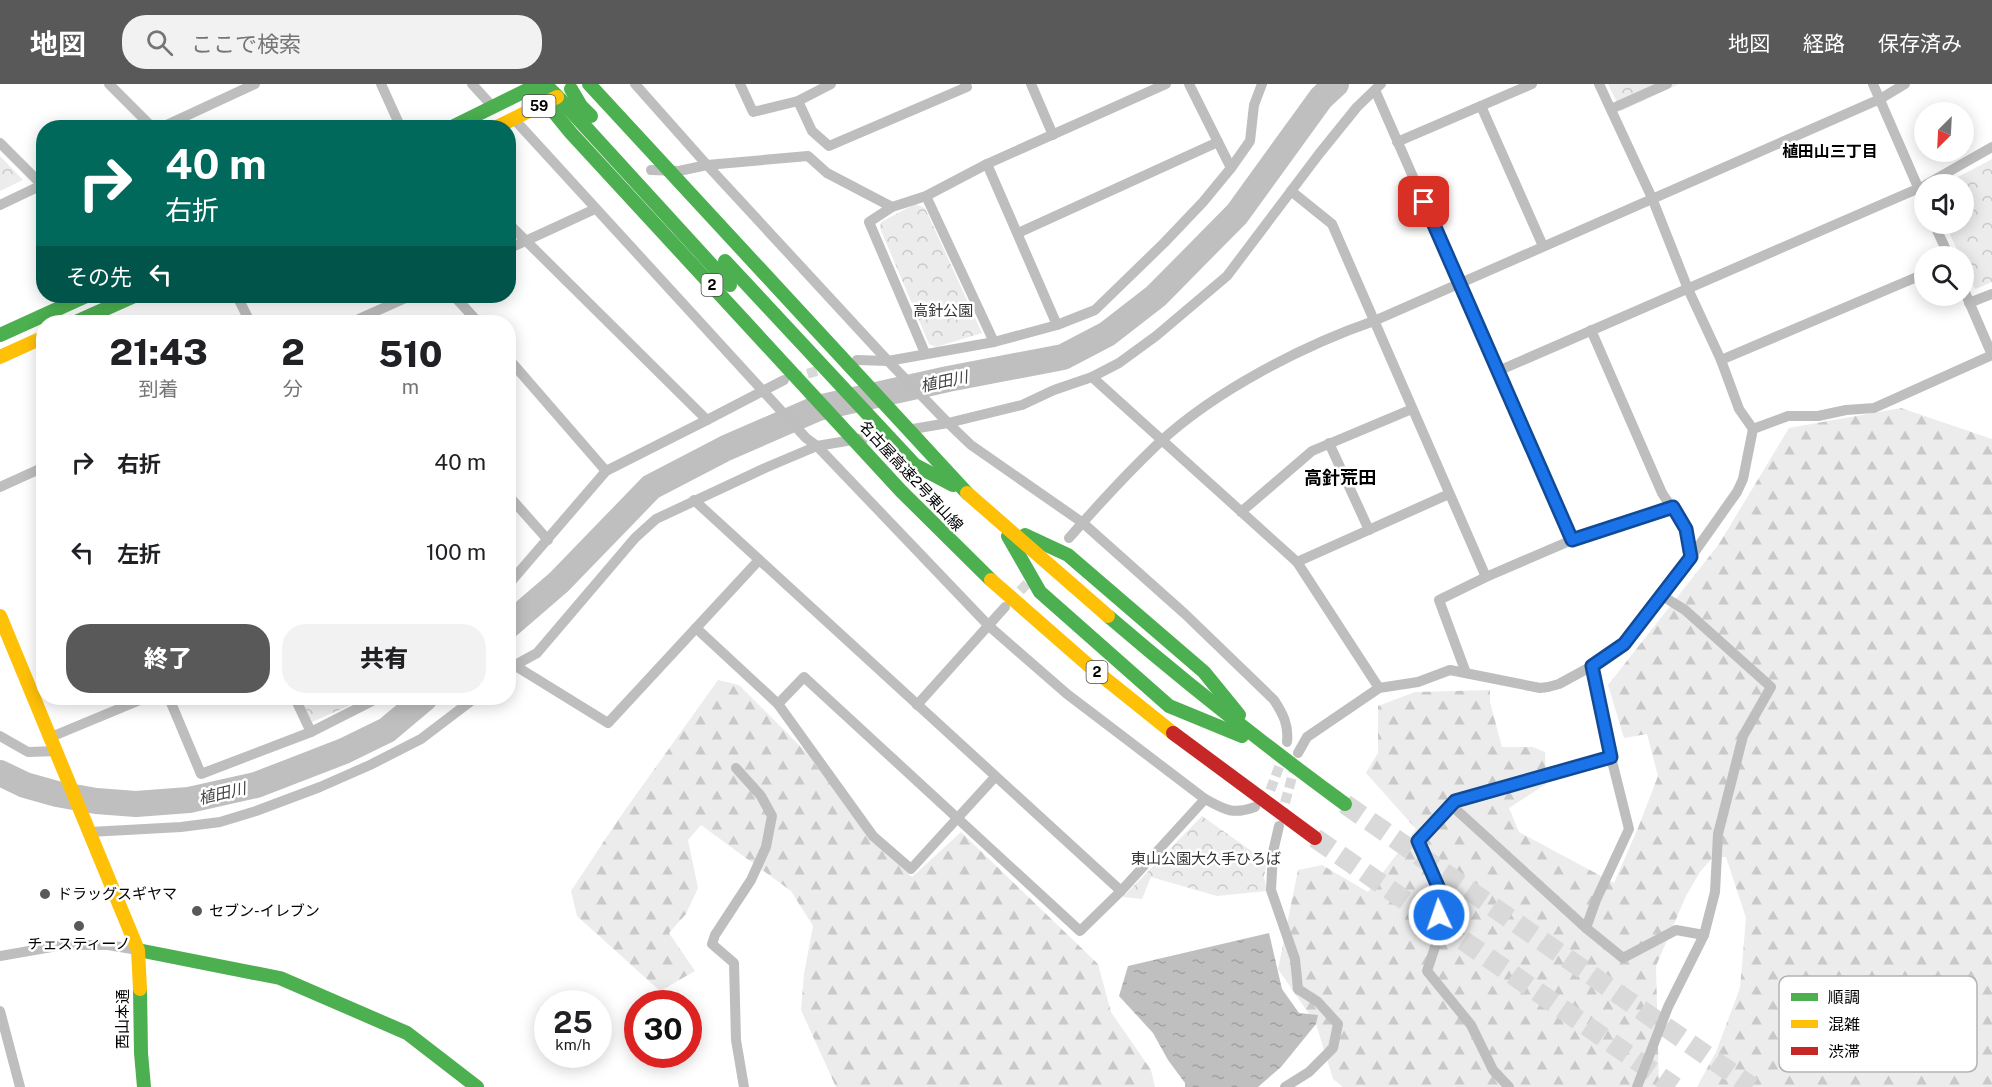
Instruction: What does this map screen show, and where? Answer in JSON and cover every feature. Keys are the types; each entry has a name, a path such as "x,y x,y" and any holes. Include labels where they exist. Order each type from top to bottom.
{"main road":[{"name":"名古屋高速2号東山線","path":"531,84 572,133 900,480 957,548 1007,601 1233,781 1315,838"},
{"name":"59","path":"467,120 539,84"},
{"path":"545,84 596,131 915,465 968,494"},
{"name":"名古屋高速2号東山線","path":"589,84 928,452 968,494 1001,523"},
{"name":"59","path":"513,119 558,97 573,86"},
{"path":"573,86 581,106 596,131 900,480"},
{"path":"44,315 71,303"},
{"path":"92,315 118,303"},
{"path":"0,335 36,319"},
{"path":"0,357 36,341"},
{"path":"1001,523 1185,682 1265,746 1345,804"},
{"path":"1001,523 1068,555 1204,672 1265,746"},
{"path":"1001,523 1046,586 1176,699 1265,746"},
{"path":"0,616 36,701"},
{"path":"38,705 57,751"},
{"name":"西山本通","path":"57,751 138,950 140,1057 144,1087"},
{"path":"138,950 279,978 407,1033 477,1087"}],"street":[{"path":"110,84 145,120"},
{"path":"177,120 255,84"},
{"path":"381,84 397,120"},
{"path":"472,84 494,107"},
{"path":"635,84 888,362 948,423 971,445 1083,523 1185,614 1274,700 1284,715 1288,740 1307,737 1379,688 1418,682 1450,670 1540,688 1559,684 1592,666 1624,644 1691,557 1737,492 1743,479 1753,429 1739,409 1721,360 1688,289 1652,198 1599,84"},
{"path":"740,84 753,112 798,101 831,84"},
{"path":"798,101 812,131 829,146 966,87 965,84"},
{"path":"1031,84 1053,135"},
{"path":"925,353 869,222 892,207 926,196 987,164 1166,84"},
{"path":"1189,84 1231,168"},
{"path":"857,360 888,362 925,353 994,342 1057,325 1095,310 1164,243 1231,168 1250,141 1254,105 1262,84"},
{"path":"1397,142 1532,84"},
{"path":"1611,109 1667,84"},
{"path":"1873,84 1917,174"},
{"path":"1069,538 1162,441 1209,405 1254,376 1342,332 1374,321 1880,99 1905,84"},
{"path":"516,664 537,653 647,525 694,500 817,446 948,423 1022,405 1054,390 1092,377 1119,363 1156,336 1227,276 1357,107 1378,87 1397,142 1572,540"},
{"path":"1481,106 1543,246"},
{"path":"516,122 806,438 817,446 988,626 1067,694 1205,799 1227,811 1242,812 1256,807"},
{"path":"0,142 36,177"},
{"path":"1018,233 1218,142"},
{"path":"1944,174 1992,147"},
{"path":"651,170 679,171 707,165 808,156 826,173 892,207"},
{"path":"987,164 1057,325"},
{"path":"0,204 36,187"},
{"path":"1497,371 1914,190"},
{"path":"1292,191 1332,224 1486,577"},
{"path":"926,196 994,342"},
{"path":"516,246 595,209"},
{"path":"516,231 706,420"},
{"path":"1721,360 1914,278"},
{"path":"1974,301 1992,294"},
{"path":"370,315 395,303"},
{"path":"460,303 472,315"},
{"path":"1753,429 1788,416 1818,416 1846,410 1874,408 1991,351 1970,306"},
{"path":"1591,330 1662,493 1686,529 1691,557"},
{"path":"516,367 606,471"},
{"path":"1092,377 1297,562 1379,688"},
{"path":"516,576 606,471 784,381"},
{"path":"1241,512 1312,451 1412,408"},
{"path":"1329,443 1369,530"},
{"path":"0,487 36,471"},
{"path":"1297,562 1449,494"},
{"path":"694,500 1121,891"},
{"path":"516,504 548,540"},
{"path":"1466,673 1439,600 1572,540 1673,507"},
{"path":"516,670 608,723 759,560"},
{"path":"1637,1087 1668,1006 1704,935 1715,892 1718,834 1743,736 1770,687 1684,610 1660,595"},
{"path":"917,705 988,626 1007,601"},
{"path":"696,628 778,704 873,836 911,869 995,777"},
{"path":"1586,928 1596,900 1629,829 1592,666"},
{"path":"778,704 804,676 1080,930 1121,891 1205,799"},
{"path":"51,737 128,705"},
{"path":"172,705 201,774 311,732 364,705"},
{"path":"298,705 311,732"},
{"path":"89,830 181,827 220,822 256,811 340,778 421,739 466,705"},
{"path":"0,736 28,752 57,751"},
{"path":"1298,753 1307,737"},
{"path":"1509,1087 1493,1070 1471,1025 1427,971 1438,938 1440,891 1418,841 1455,801 1611,757"},
{"path":"736,768 760,796 772,816 766,847 751,880 715,935 712,944 734,963 736,1040 744,1087"},
{"path":"1451,805 1586,928 1623,958 1676,930 1704,935"},
{"path":"1279,826 1273,852 1271,890 1295,959 1298,989 1318,1002 1338,1024 1333,1048 1309,1072 1285,1087"},
{"path":"0,956 63,945 108,945 138,950"},
{"path":"0,1011 20,1087"}],"green space":[{"path":"1608,84 1679,84 1621,111"},
{"path":"0,156 23,180 0,191"},
{"path":"1992,159 1992,282 1975,289 1974,246 1955,246 1950,234 1974,234 1974,174 1964,174"},
{"name":"高針公園","path":"915,204 925,208 982,333 936,347 929,344 880,228 881,222"},
{"path":"1901,408 1992,439 1992,1087 1697,1087 1716,1052 1740,988 1746,918 1726,857 1713,857 1700,872 1686,896 1656,966 1659,1087 1343,1087 1333,1079 1316,1024 1278,969 1298,870 1322,865 1368,892 1416,829 1366,773 1378,753 1378,706 1415,692 1490,690 1490,702 1502,747 1533,747 1545,752 1546,784 1509,808 1519,832 1614,883 1658,776 1647,734 1624,738 1608,685 1719,544 1789,428"},
{"path":"718,680 739,685 806,752 870,839 912,877 961,832 1098,964 1111,1012 1151,1070 1155,1087 836,1087 801,1010 804,974 813,926 791,891 701,825 688,840 698,888 686,914 669,933 695,971 659,990 577,916 571,891 618,820"},
{"path":"304,705 350,705 312,722"},
{"name":"東山公園大久手ひろば","path":"1202,816 1267,862 1264,877 1267,891 1217,896 1151,877 1142,899 1123,897"}],"water":[{"path":"1269,933 1282,989 1299,1013 1318,1015 1316,1024 1281,1067 1258,1087 1185,1087 1185,1083 1168,1060 1153,1033 1119,996 1128,966"}],"waterway":[{"name":"植田川","path":"516,619 559,582 651,487 726,448 818,408 948,379 1063,357 1107,334 1156,296 1237,214 1321,98 1336,84"},
{"name":"植田川","path":"0,773 25,785 96,801 136,804 189,800 256,785 344,751 387,730 417,705"}],"tunnel":[{"path":"793,378 827,368"},
{"path":"1010,602 1034,576"},
{"path":"1260,801 1270,791 1284,754"},
{"path":"1281,817 1296,763"},
{"path":"1345,804 1752,1087"},
{"path":"1315,838 1675,1087"}],"traffic: fast":[{"path":"531,84 571,133 901,491 991,580"},
{"path":"466,120 539,84"},
{"path":"545,84 558,97"},
{"path":"589,84 967,493"},
{"path":"571,89 581,106 591,116"},
{"path":"560,99 730,285"},
{"path":"725,261 915,465 953,485"},
{"path":"44,315 71,303"},
{"path":"92,315 118,303"},
{"path":"0,335 36,319"},
{"path":"1025,535 1068,555 1204,672 1239,715"},
{"path":"1008,536 1040,592 1169,706 1242,736"},
{"path":"1108,616 1284,759 1345,804"},
{"path":"138,950 280,978 407,1033 477,1087"},
{"path":"140,989 144,1087"}],"traffic: slow":[{"path":"511,120 557,97"},
{"path":"0,357 36,341"},
{"path":"967,493 1108,616"},
{"path":"991,580 1087,664 1173,733"},
{"path":"0,616 36,703"},
{"path":"37,705 138,950 140,989"}],"traffic: jam":[{"path":"1173,733 1315,838"}],"place":[{"name":"ドラッグスギヤマ","path":"45,894"},
{"name":"セブン-イレブン","path":"197,911"},
{"name":"チェスティーノ","path":"79,926"}],"district":[{"name":"植田山三丁目","path":"1830,151"},
{"name":"高針荒田","path":"1340,478"}],"route":[{"path":"1424,202 1572,540 1673,507 1686,529 1691,557 1624,644 1592,666 1611,757 1455,801 1418,841 1440,891 1439,915"}]}
